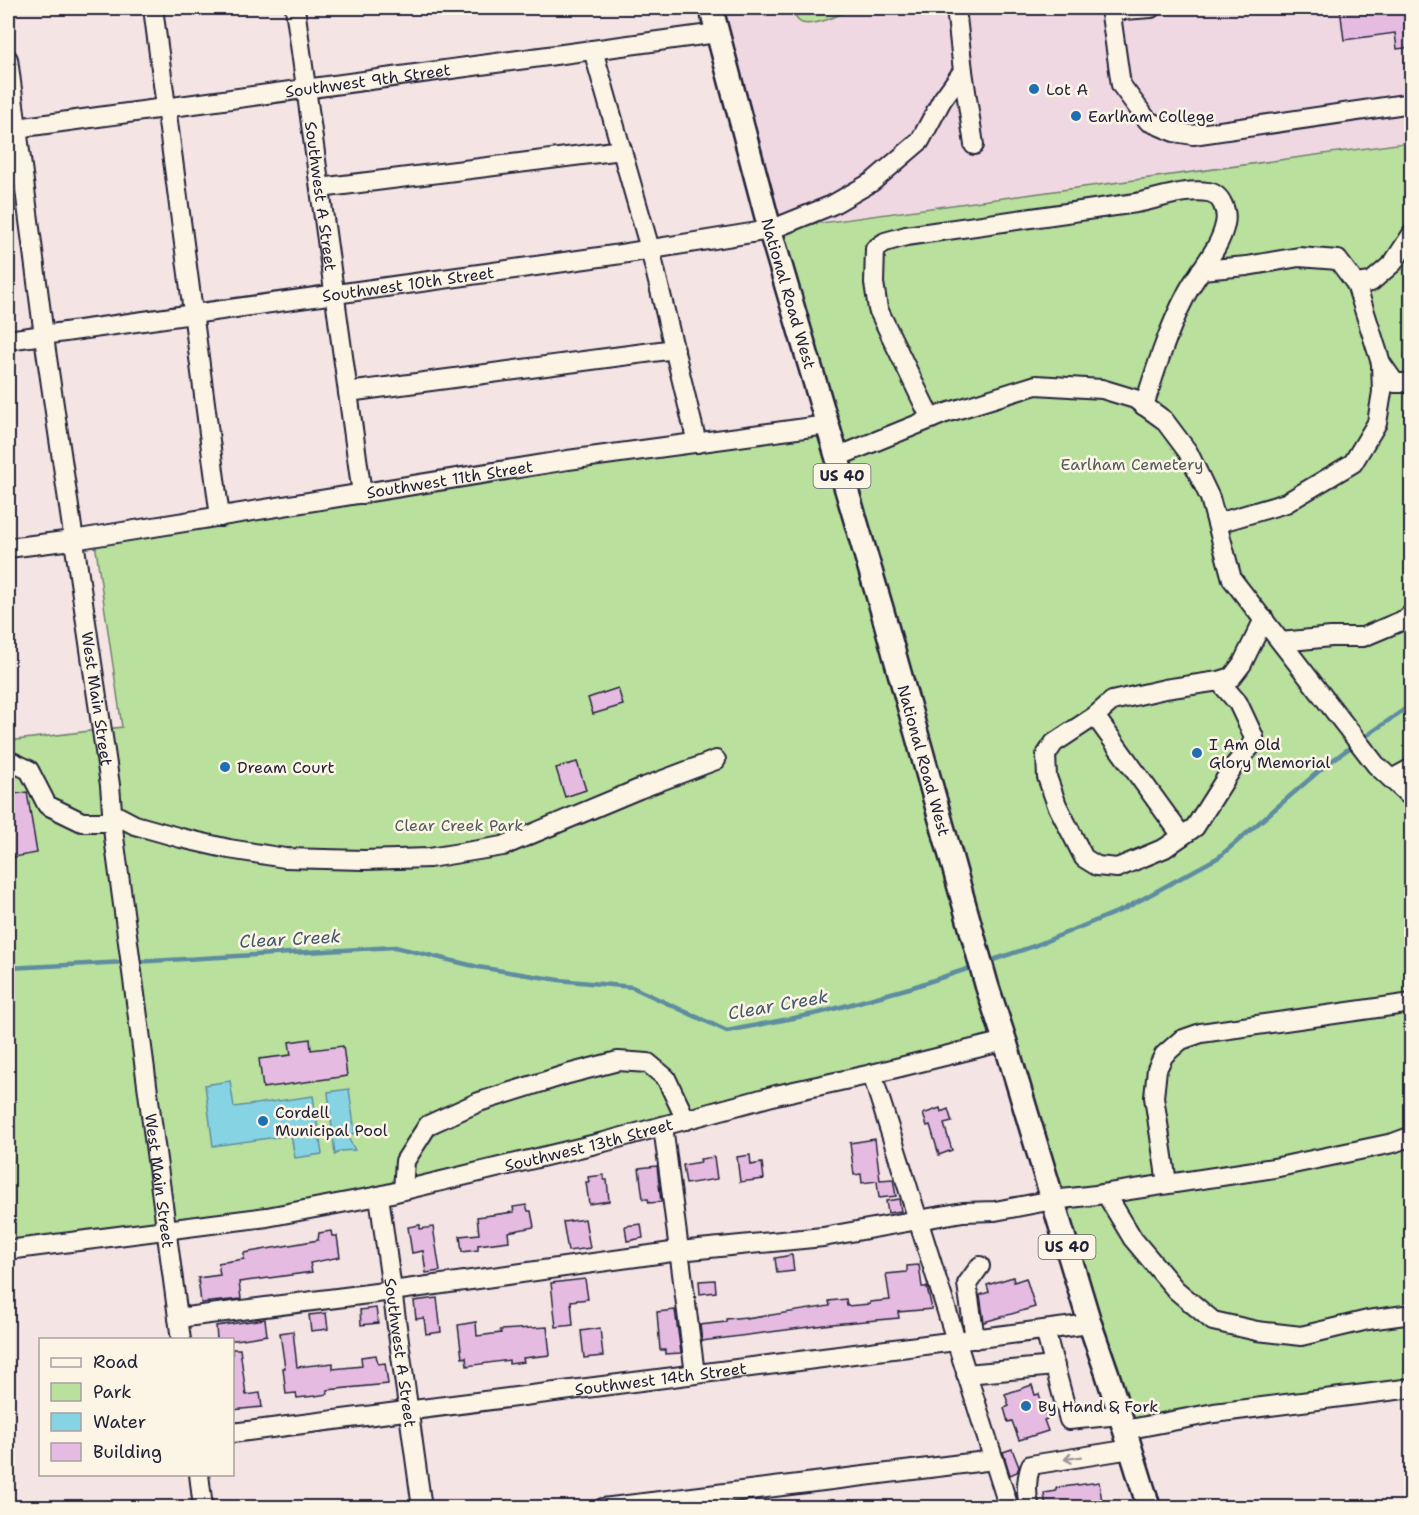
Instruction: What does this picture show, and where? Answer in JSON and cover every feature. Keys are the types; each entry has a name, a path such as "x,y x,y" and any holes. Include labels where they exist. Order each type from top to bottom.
{"main road":[{"name":"National Road West","path":"711,8 770,230 882,610 987,986 1090,1324 1149,1508"}],"street":[{"path":"153,8 220,516"},
{"name":"Southwest A Street","path":"295,8 362,494"},
{"path":"956,8 974,145"},
{"path":"1151,8 1110,9 1121,85 1148,121 1174,132 1193,135 1412,103"},
{"name":"Southwest 9th Street","path":"17,128 717,33"},
{"path":"593,50 650,249 697,442"},
{"name":"West Main Street","path":"8,59 72,540 104,743 181,1338"},
{"name":"Southwest 10th Street","path":"8,340 770,230 832,205 872,182 920,141 942,100 963,71"},
{"path":"320,188 622,150"},
{"path":"931,419 878,309 874,283 874,249 885,242 906,236 1140,202 1191,192 1209,192 1219,196 1223,204 1226,223 1217,245 1186,293 1169,330 1144,406"},
{"path":"1356,284 1371,282 1393,263 1412,234"},
{"path":"1202,270 1247,266 1299,257 1338,260 1356,284 1381,363 1382,392 1377,423 1353,463 1286,503 1218,523"},
{"path":"348,392 675,349"},
{"path":"1381,363 1395,383 1412,383"},
{"path":"837,457 931,419 1036,385 1102,389 1135,399 1164,420 1188,452 1210,498 1232,579 1376,765 1412,798"},
{"name":"Southwest 11th Street","path":"8,548 72,540 568,460 827,425"},
{"path":"1281,642 1331,637 1363,637 1406,619 1412,613"},
{"path":"1219,681 1238,703 1254,737 1251,746 1218,789 1203,817 1195,827 1165,848 1117,868 1097,866 1084,858 1057,805 1047,777 1046,755 1054,743 1095,716 1112,701 1132,695 1232,677 1242,664 1264,620"},
{"path":"1095,716 1182,836"},
{"path":"8,760 29,770 47,805 82,822 113,818 181,838 285,858 364,860 429,858 503,846 639,789 716,760"},
{"path":"1392,779 1412,768"},
{"path":"1167,1184 1154,1098 1157,1069 1164,1055 1181,1040 1201,1033 1412,1003"},
{"name":"Southwest 13th Street","path":"8,1251 267,1217 379,1196 663,1126 776,1095 1005,1041"},
{"path":"403,1190 405,1161 428,1125 479,1102 618,1061 648,1063 666,1078 686,1120"},
{"path":"872,1074 1009,1508"},
{"path":"663,1126 695,1374"},
{"path":"178,1318 679,1251 823,1237 963,1212 995,1211 1053,1200 1274,1168 1393,1143 1412,1136"},
{"path":"1106,1194 1133,1239 1176,1290 1213,1321 1257,1331 1301,1336 1368,1320 1412,1314"},
{"name":"Southwest A Street","path":"379,1196 422,1508"},
{"path":"975,1339 967,1284 980,1266"},
{"name":"Southwest 14th Street","path":"234,1433 1090,1324"},
{"path":"1045,1330 1070,1420 1125,1431"},
{"path":"966,1374 1055,1366"},
{"path":"1030,1508 1026,1479 1031,1465 1125,1431 1214,1413 1412,1388"},
{"path":"603,1508 994,1460"},
{"path":"199,1476 203,1508"}],"shaded area":[{"name":"Earlham College","path":"711,8 1411,8 1411,142 770,230"}],"green space":[{"path":"790,8 855,8 808,24 798,21"},
{"path":"1411,142 1411,1383 1122,1421 1005,1041 379,1196 8,1250 8,741 122,727 94,536 827,425 770,230"}],"water":[{"name":"Cordell Municipal Pool","path":"230,1081 234,1107 313,1096 322,1154 295,1158 291,1135 213,1146 205,1085"},
{"path":"349,1089 355,1133 347,1136 355,1150 340,1151 335,1155 328,1092"}],"building":[{"path":"1340,8 1412,8 1412,47 1397,49 1395,33 1344,40"},
{"path":"618,688 623,705 593,714 588,698"},
{"path":"577,762 586,790 565,797 556,768"},
{"path":"27,792 37,853 8,858 8,795"},
{"path":"310,1039 311,1050 343,1046 347,1076 263,1088 259,1059 291,1055 289,1042"},
{"path":"940,1108 941,1112 948,1109 952,1122 944,1124 952,1150 939,1155 930,1125 927,1126 923,1114"},
{"path":"875,1139 880,1180 893,1179 896,1196 879,1198 877,1181 862,1183 861,1174 854,1175 850,1143"},
{"path":"750,1155 751,1165 762,1163 764,1179 740,1182 737,1157"},
{"path":"714,1157 717,1179 686,1184 683,1165"},
{"path":"657,1166 661,1202 649,1203 648,1199 643,1199 639,1168"},
{"path":"604,1175 604,1180 607,1180 609,1201 589,1204 586,1182 589,1182 588,1177"},
{"path":"899,1199 901,1211 888,1213 886,1201"},
{"path":"526,1205 528,1211 531,1211 534,1227 508,1232 509,1241 478,1245 478,1250 462,1252 460,1236 479,1234 477,1217 514,1212 513,1207"},
{"path":"585,1219 590,1248 568,1251 563,1222"},
{"path":"641,1224 643,1238 627,1241 625,1226"},
{"path":"420,1225 420,1229 433,1227 440,1271 426,1273 423,1251 412,1253 408,1227"},
{"path":"331,1231 332,1236 337,1236 340,1257 310,1263 312,1272 239,1282 241,1299 201,1303 198,1278 220,1275 218,1263 244,1259 244,1253 318,1240 319,1233"},
{"path":"792,1255 794,1271 777,1273 775,1258"},
{"path":"919,1265 922,1287 927,1287 932,1309 898,1312 899,1318 832,1324 702,1341 700,1325 726,1322 726,1319 746,1317 746,1319 830,1306 829,1301 846,1299 847,1306 890,1300 886,1274 907,1272 907,1266"},
{"path":"1013,1277 1014,1282 1026,1278 1035,1307 984,1322 980,1295 989,1292 987,1285"},
{"path":"585,1279 588,1299 571,1301 573,1325 556,1327 551,1283"},
{"path":"715,1280 716,1292 700,1294 699,1281"},
{"path":"437,1298 441,1332 426,1334 424,1318 416,1319 414,1301"},
{"path":"376,1308 378,1323 361,1325 360,1310"},
{"path":"675,1310 681,1353 665,1354 665,1350 660,1350 657,1312"},
{"path":"326,1313 328,1329 311,1331 309,1315"},
{"path":"265,1319 267,1335 236,1340 217,1338 216,1326"},
{"path":"476,1322 477,1336 501,1333 500,1330 547,1327 550,1355 523,1358 524,1362 509,1364 509,1360 467,1366 466,1357 462,1358 458,1325"},
{"path":"600,1328 603,1356 584,1358 581,1331"},
{"path":"293,1331 297,1367 333,1363 333,1369 362,1366 361,1357 376,1355 378,1364 385,1363 388,1384 327,1390 328,1394 297,1398 296,1393 286,1394 280,1333"},
{"path":"234,1349 240,1349 246,1395 260,1393 262,1407 234,1410"},
{"path":"1032,1385 1035,1395 1039,1394 1047,1419 1044,1420 1048,1431 1019,1440 1012,1421 1008,1422 1004,1408 1009,1406 1005,1394"},
{"path":"1012,1449 1019,1467 1017,1472 1010,1475 1003,1452"},
{"path":"1099,1482 1103,1508 1046,1508 1044,1493 1056,1491 1056,1488"}],"waterway":[{"name":"Clear Creek","path":"1362,739 1412,704"},
{"name":"Clear Creek","path":"987,962 1034,946 1124,909 1219,857 1326,765 1355,744"},
{"name":"Clear Creek","path":"134,962 395,947 478,967 559,980 632,987 727,1031 819,1013 913,987 976,966"},
{"name":"Clear Creek","path":"8,968 126,962"}],"place":[{"name":"Lot A","path":"1034,89"},
{"name":"Earlham College","path":"1076,116"},
{"name":"I Am Old Glory Memorial","path":"1197,753"},
{"name":"Dream Court","path":"225,767"},
{"name":"Cordell Municipal Pool","path":"263,1121"},
{"name":"By Hand & Fork","path":"1026,1406"}],"park label":[{"name":"Earlham Cemetery","path":"1132,464"},
{"name":"Clear Creek Park","path":"459,825"}]}
